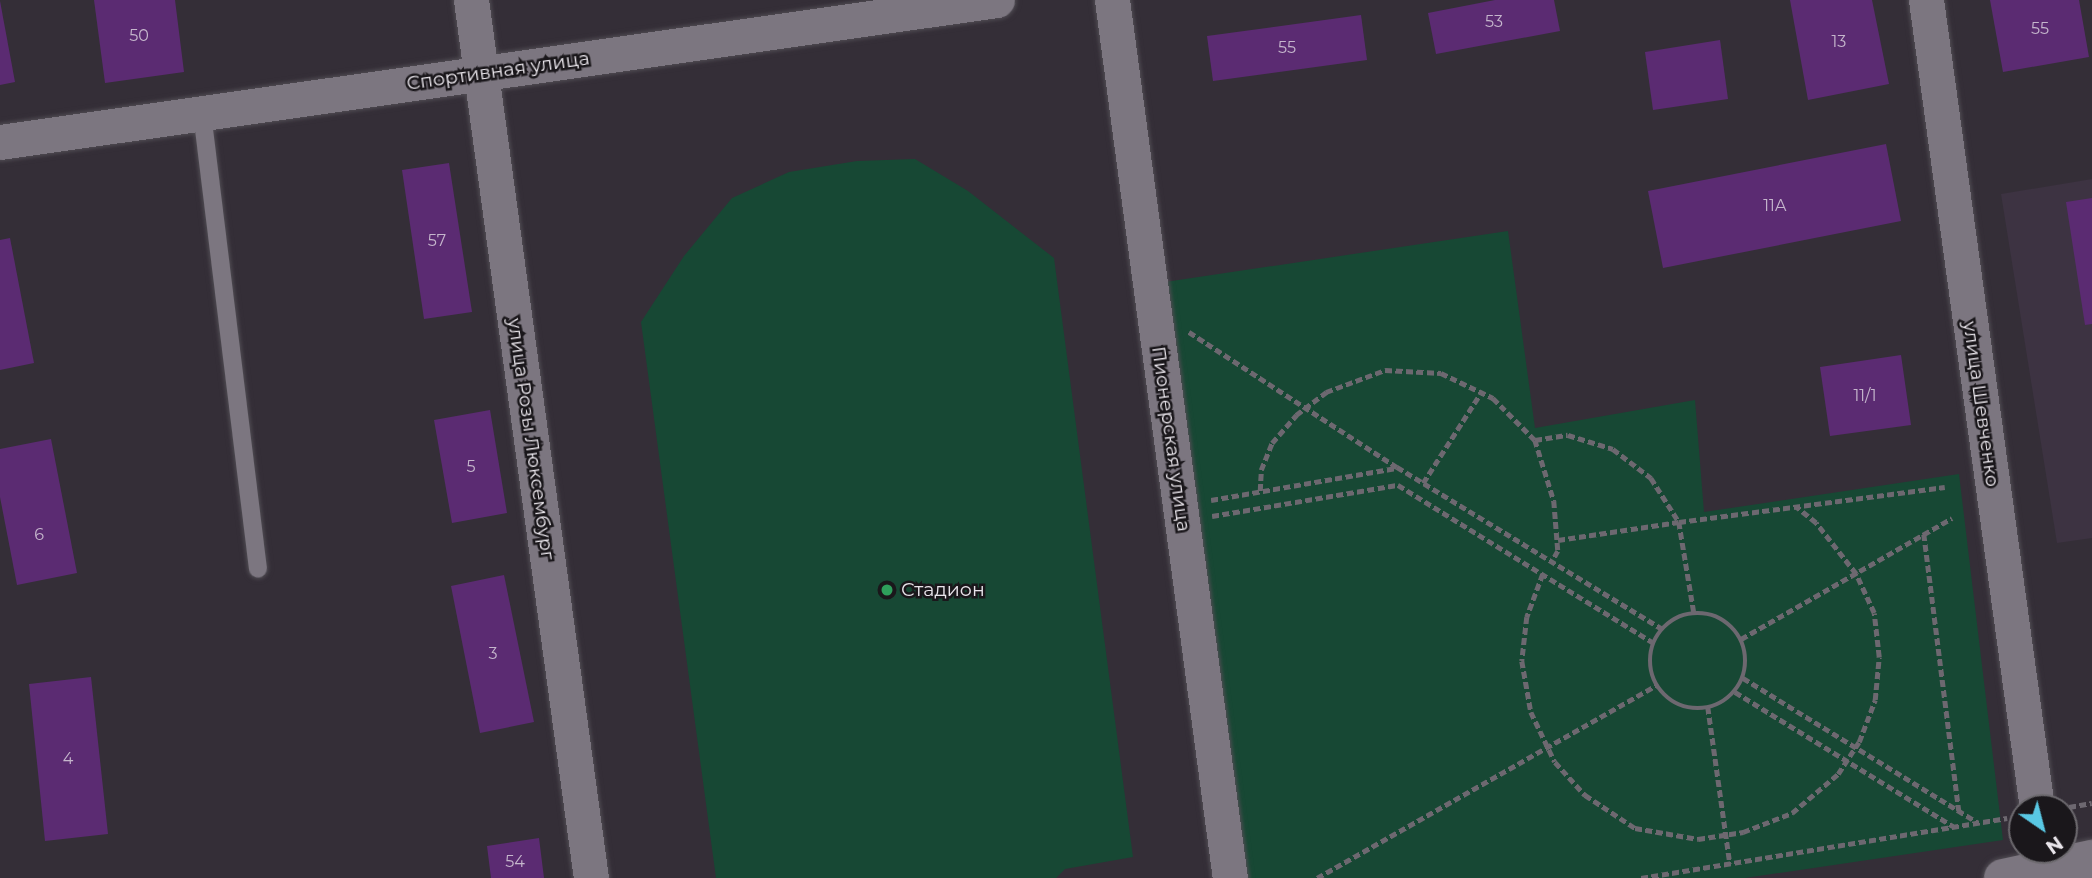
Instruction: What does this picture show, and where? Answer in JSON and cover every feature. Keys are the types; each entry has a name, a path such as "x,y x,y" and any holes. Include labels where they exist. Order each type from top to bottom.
{"main road":[{"path":"2003,878 2092,859"}],"street":[{"name":"улица Розы Люксембург","path":"471,0 591,878"},
{"name":"Спортивная улица","path":"0,142 996,0"},
{"name":"Пионерская улица","path":"1112,0 1230,878"},
{"name":"улица Шевченко","path":"1926,0 2022,794"}],"lane":[{"path":"202,113 258,569"}],"path":[{"path":"1176,324 1397,467 1662,629"},
{"path":"1260,491 1265,456 1304,407 1349,381 1385,370 1424,369 1482,391 1504,406 1535,440 1552,486 1558,540 1552,562"},
{"path":"1423,483 1482,391"},
{"path":"1535,440 1568,435 1613,449 1651,478 1679,522 1694,613"},
{"path":"1181,513 1260,491 1397,467"},
{"path":"1181,513 1398,485 1654,643"},
{"path":"1558,540 1945,487"},
{"path":"1543,574 1527,617 1522,661 1531,712 1547,748 1585,795 1635,828 1675,837 1726,836 1792,813 1838,774 1855,747 1875,700 1879,657 1874,613 1856,574 1816,523 1796,507"},
{"path":"1741,639 1952,519"},
{"path":"1924,534 1959,811"},
{"path":"1694,613 1718,617 1741,639 1746,655 1742,678 1735,692 1708,707 1686,708 1672,701 1657,685 1650,663 1654,643 1662,629 1671,621 1694,613"},
{"path":"1742,678 1978,822"},
{"path":"1317,878 1657,685"},
{"path":"1735,692 1953,826"},
{"path":"1708,707 1730,863"},
{"path":"1641,878 2008,816"}],"shaded area":[{"path":"2092,179 2092,538 2057,543 2001,194"}],"green space":[{"name":"Стадион","path":"915,159 968,191 1054,258 1133,857 1065,869 1056,878 716,878 641,322 684,256 732,198 789,172 857,161"},
{"path":"1508,231 1535,428 1695,400 1704,512 1959,474 2003,840 1745,878 1243,878 1165,282"}],"building":[{"path":"94,0 175,0 184,72 105,83"},
{"path":"1495,0 1554,0 1560,31 1436,54 1428,13"},
{"path":"1790,0 1872,0 1889,84 1808,100"},
{"path":"1990,0 2079,0 2089,57 2003,72"},
{"path":"0,1 15,82 0,85"},
{"path":"1361,15 1367,60 1213,81 1207,36"},
{"path":"1720,40 1728,99 1653,110 1645,52"},
{"path":"1886,144 1901,221 1663,268 1648,191"},
{"path":"449,163 472,312 424,319 402,170"},
{"path":"2092,198 2092,324 2085,325 2066,202"},
{"path":"10,238 34,363 0,370 0,240"},
{"path":"1901,355 1911,425 1830,436 1820,367"},
{"path":"490,410 507,513 452,523 434,420"},
{"path":"51,439 77,573 17,585 0,497 0,449"},
{"path":"504,575 534,722 480,733 451,586"},
{"path":"91,677 108,834 45,841 29,684"},
{"path":"539,838 544,878 491,878 487,846"}],"place":[{"name":"Стадион","path":"887,590"}]}
